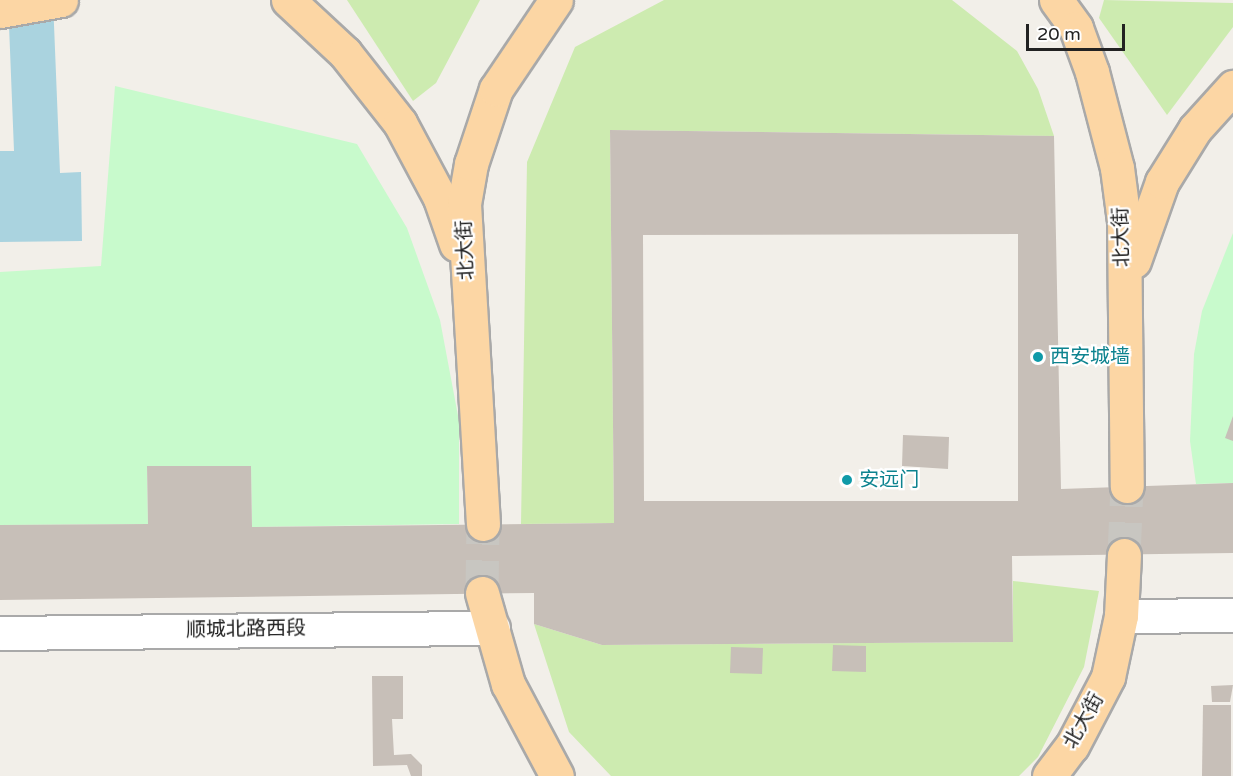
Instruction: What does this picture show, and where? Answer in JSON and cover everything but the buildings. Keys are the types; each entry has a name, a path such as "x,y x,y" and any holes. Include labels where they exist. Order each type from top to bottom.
{"main road":[{"path":"0,11 60,0"},
{"path":"288,0 376,89 421,158 455,238 473,322"},
{"name":"北大街","path":"483,524 473,322 463,243 471,164 496,90 556,0"},
{"name":"北大街","path":"1056,0 1076,28 1092,72 1117,168 1124,221 1123,328 1127,486"},
{"path":"1123,328 1135,253 1162,182 1195,129 1233,87"},
{"name":"北大街","path":"1049,776 1072,747 1108,677 1121,616 1124,555"},
{"path":"482,593 508,684 557,776"}],"street":[{"path":"1121,616 1233,615"},
{"name":"顺城北路西段","path":"0,633 493,628"}],"green space":[{"path":"347,0 480,0 436,83 413,101"},
{"path":"664,0 952,0 1017,51 1038,89 1054,136 610,130 614,523 521,524 527,162 575,47"},
{"path":"1104,0 1233,3 1233,27 1167,115 1099,18"},
{"path":"115,86 357,144 407,228 440,320 459,421 459,524 252,527 251,466 147,467 148,524 0,525 0,272 101,266"},
{"path":"1233,233 1233,483 1196,484 1190,441 1194,354 1202,311"},
{"path":"1013,581 1099,591 1084,667 1038,757 1019,776 611,776 569,732 534,624 602,645 1013,642"}],"water":[{"path":"8,0 53,0 60,173 81,172 82,241 0,242 0,151 14,151"}],"tunnel":[{"path":"1124,555 1127,486"},
{"path":"482,593 483,524"}],"place":[{"name":"西安城墙","path":"1038,357"},
{"name":"安远门","path":"847,480"}]}
